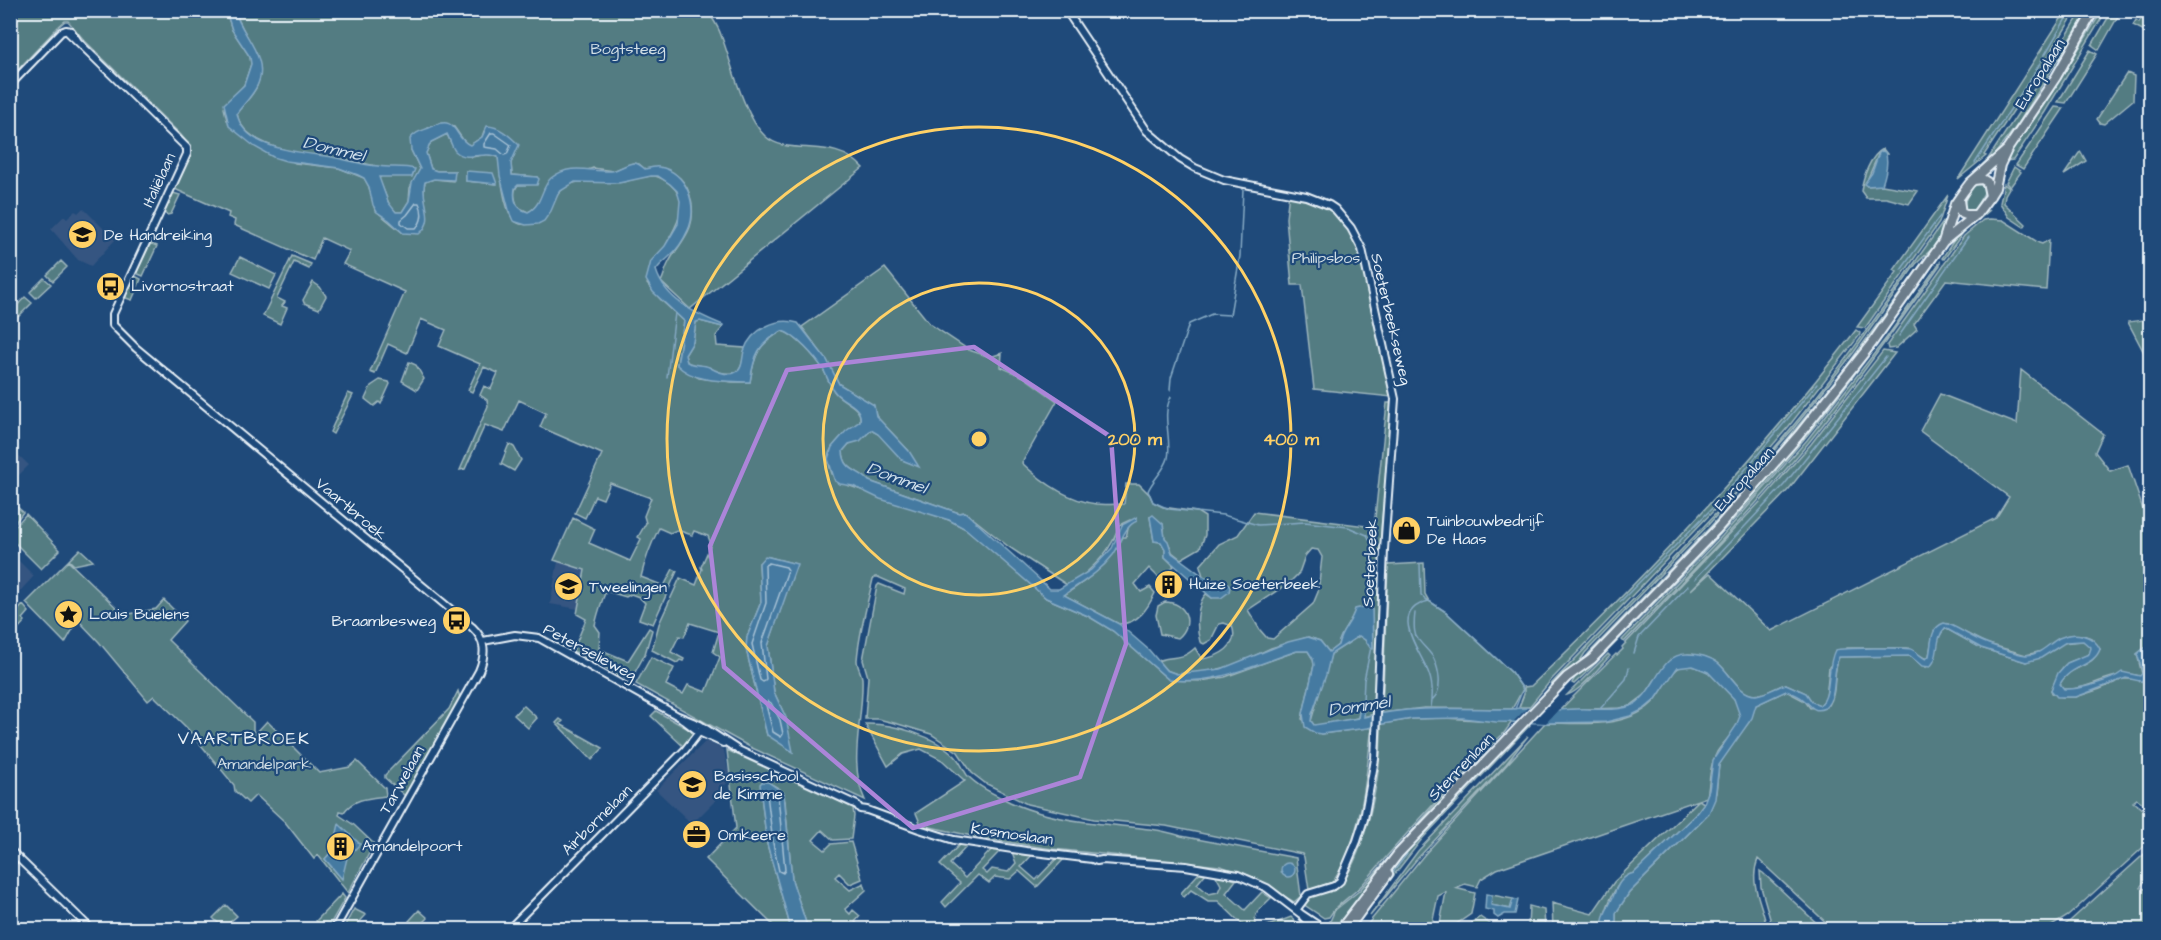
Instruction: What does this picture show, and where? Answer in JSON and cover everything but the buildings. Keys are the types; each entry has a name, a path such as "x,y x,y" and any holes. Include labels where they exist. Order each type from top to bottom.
{"main road":[{"name":"Europalaan","path":"1989,196 1995,188 2000,165 2007,150 2056,77 2094,10"},
{"name":"Europalaan","path":"1974,180 2007,150"},
{"path":"1982,179 1987,182 1989,196 1976,215 1961,213 1958,205 1959,198 1974,180 1982,179"},
{"name":"Europalaan","path":"1942,242 1954,204 1959,198"},
{"name":"Europalaan","path":"1537,708 1567,677 1592,659 1716,530 1777,462 1848,374 1942,242 1976,215"},
{"name":"Sterrenlaan","path":"1340,930 1398,854 1537,708"},
{"name":"Sterrenlaan","path":"1347,930 1407,846"}],"street":[{"name":"Soeterbeekseweg","path":"1066,10 1147,131 1180,159 1224,180 1306,196 1335,209 1351,228 1362,249 1395,399"},
{"name":"Italiëlaan","path":"10,85 61,32 70,31 187,148 187,153 112,320 115,327 136,348 200,401"},
{"name":"Soeterbeek","path":"1298,912 1308,894 1334,886 1340,881 1364,819 1375,759 1384,550 1395,399"},
{"name":"Vaartbroek","path":"200,401 472,627 483,641"},
{"name":"Peterselieweg","path":"483,641 515,635 539,638 701,729"},
{"name":"Tarwelaan","path":"334,930 479,671 484,653 483,641"},
{"name":"Kosmoslaan","path":"701,729 857,805 860,809 919,829 954,840 1097,861 1186,866 1223,871 1266,888 1325,930"},
{"name":"Airbornelaan","path":"508,930 677,758 701,729"},
{"path":"10,850 92,930"},
{"name":"Kosmoslaan","path":"1298,912 1316,930"}],"highlighted area":[{"path":"974,347 1111,437 1126,644 1080,777 913,828 724,667 710,546 787,370"}],"shaded area":[{"name":"De Handreiking","path":"83,208 115,240 91,266 78,260 51,229 64,216 67,219 75,211 78,213"},
{"path":"10,447 29,465 11,483 10,483"},
{"path":"11,553 34,576 10,601"},
{"name":"Tweelingen","path":"558,561 585,570 578,609 550,604"},
{"name":"Basisschool de Kimme","path":"706,741 724,750 730,780 714,796 717,799 692,824 656,790"}],"green space":[{"name":"Bogtsteeg","path":"235,10 708,11 720,32 744,102 757,127 765,136 786,146 839,152 863,168 690,309 661,282 691,221 690,195 684,183 676,175 668,170 645,169 633,163 613,171 593,168 548,184 538,204 528,212 518,207 515,190 518,185 537,184 537,177 512,175 511,163 518,145 511,138 503,134 484,131 482,137 470,145 466,144 454,127 439,123 428,128 411,150 420,169 410,188 409,201 402,212 396,212 390,206 379,179 381,167 284,150 253,136 242,126 237,113 253,93 260,75 257,56"},
{"path":"10,11 226,11 232,30 250,57 251,64 244,85 224,108 227,120 295,163 339,168 364,178 369,187 375,210 403,233 424,228 427,216 425,182 434,179 453,181 455,171 431,169 426,153 431,142 447,134 451,143 472,157 488,154 498,157 508,210 516,222 522,224 533,223 546,216 558,195 568,185 588,181 623,182 651,176 663,179 671,185 681,200 680,216 647,284 684,321 677,365 699,378 750,382 753,364 762,346 782,331 793,337 820,364 837,395 855,408 860,416 860,421 832,447 828,457 835,481 949,520 966,529 1046,598 1088,616 1113,631 1169,680 1201,681 1225,677 1297,651 1308,651 1314,665 1302,719 1321,734 1374,727 1371,733 1364,791 1356,829 1333,882 1309,890 1302,854 1166,826 1094,819 1027,804 985,783 972,773 958,752 931,734 878,719 865,719 868,677 863,660 877,586 879,584 904,594 905,589 878,577 873,579 861,629 857,660 862,678 862,693 857,771 865,800 750,747 636,684 651,657 674,668 666,685 683,694 688,685 706,692 720,657 713,652 719,632 690,623 684,637 679,636 671,652 684,659 677,663 652,650 659,624 680,578 696,585 711,544 708,536 694,531 692,535 677,530 670,533 659,528 648,552 641,577 664,586 673,569 677,571 653,624 639,619 645,603 639,597 631,594 626,597 606,591 595,625 600,632 599,649 628,661 649,628 652,630 645,654 630,681 573,651 586,619 577,614 585,570 554,560 573,518 595,529 589,543 630,561 641,539 638,537 646,523 644,516 651,498 610,483 603,499 595,496 585,518 575,513 602,454 540,427 546,413 519,400 504,432 485,425 465,469 460,470 488,406 487,400 480,395 484,386 491,389 498,373 484,367 472,392 468,390 480,364 439,346 446,330 421,319 407,353 388,344 375,374 370,372 405,292 343,264 350,251 322,238 313,260 234,225 235,220 228,217 229,213 177,190 175,188 191,148 181,135 84,40 68,21 58,27 11,77","holes":["466,171 497,184 466,181","769,557 796,564 768,646 774,692 786,718 767,735 746,649 747,637 761,602 759,563"]},
{"path":"2066,11 2076,11 1984,155 1986,156 1958,179"},
{"path":"2082,11 2088,11 2018,124 1984,168 1981,166 1988,159 2036,86"},
{"path":"2102,11 2106,11 2045,112 2013,160 2005,161 2049,97"},
{"path":"2112,11 2121,11 2099,50 2092,45"},
{"path":"2146,11 2150,11 2150,34 2133,25 2136,20 2139,22"},
{"path":"2090,50 2097,54 2066,103 2058,102"},
{"path":"2127,73 2134,76 2133,100 2104,124 2100,123 2097,119"},
{"path":"2055,107 2064,108 2023,169 2016,165"},
{"path":"1883,149 1887,154 1879,153 1867,186 1882,185 1918,191 1909,204 1886,198 1866,198 1861,191 1865,173 1874,157"},
{"path":"2081,152 2086,161 2064,175 2079,153"},
{"path":"2014,167 2021,172 2010,187 2006,183"},
{"path":"1977,183 1984,186 1984,193 1974,210 1967,211 1964,207 1965,201"},
{"path":"2004,184 2009,188 2004,203 2026,224 2024,227 2009,217 2000,203"},
{"path":"173,193 180,195 171,214 167,215 164,213"},
{"name":"Philipsbos","path":"1289,193 1335,209 1362,249 1392,397 1314,389 1302,285 1292,285 1286,218"},
{"path":"1948,195 1939,223 1865,328 1857,327 1897,272 1894,270"},
{"path":"1990,210 1963,233 1944,259 1942,258 1968,223"},
{"path":"1949,218 1939,242 1916,264 1854,352 1793,429 1709,524 1585,653 1576,667 1548,693 1546,692 1764,460 1832,377 1944,221"},
{"path":"1983,220 2003,220 2039,243 2042,244 2049,240 2046,290 1946,280 1914,324 1917,329 1896,348 1888,349 1887,345 1964,236"},
{"path":"149,245 157,246 143,276 136,273"},
{"path":"292,256 311,264 309,269 294,262 277,298 285,302 282,306 287,308 280,324 263,316"},
{"path":"240,257 276,275 269,289 232,272"},
{"path":"1936,257 1938,258 1856,372 1780,468 1672,585 1590,669 1574,684 1572,683 1577,674 1710,541 1777,467 1847,379"},
{"path":"1925,259 1926,261 1878,330 1798,433 1714,528 1586,659 1589,653 1711,526 1772,458 1846,367"},
{"path":"61,261 67,267 53,281 47,275"},
{"path":"1940,262 1876,354 1810,441 1742,518 1624,642 1622,640 1722,536 1807,440 1887,337"},
{"path":"885,268 930,324 969,350 990,357 1002,353 1001,367 1024,377 1057,401 1022,463 1038,476 1065,494 1099,504 1124,504 1126,484 1139,484 1150,495 1153,502 1163,507 1197,512 1205,517 1205,535 1200,548 1181,559 1172,552 1165,538 1163,524 1150,517 1154,541 1161,542 1165,549 1165,557 1174,566 1160,579 1149,568 1135,584 1141,592 1150,587 1155,593 1146,609 1137,618 1119,624 1064,595 1090,577 1105,563 1123,537 1126,537 1129,525 1132,523 1130,520 1119,525 1106,552 1070,587 1009,547 965,512 959,513 869,481 846,463 843,451 849,444 864,437 871,430 909,451 876,416 873,405 839,384 827,361 802,327"},
{"path":"135,276 141,279 132,300 126,298 126,295"},
{"path":"44,278 51,284 36,298 30,292"},
{"path":"313,282 326,296 319,309 304,303 303,300"},
{"path":"25,297 32,303 18,317 12,311"},
{"path":"2150,319 2150,364 2128,322"},
{"path":"696,322 723,327 716,336 717,346 745,348 738,371 720,373 687,362 685,355 693,342"},
{"path":"1856,330 1860,333 1859,336 1789,426 1740,483 1552,679 1529,707 1519,707 1524,687 1531,686 1574,644 1700,514 1780,424"},
{"path":"1883,351 1895,353 1789,489 1691,590 1710,573 1771,631 1996,518 2009,497 1920,431 1940,394 2017,424 2021,370 2103,434 2095,452 2110,471 2128,465 2150,530 2150,647 2146,647 2137,654 2142,674 2140,676 2121,675 2084,687 2064,689 2060,684 2063,678 2091,661 2100,649 2091,638 2073,635 2058,639 2042,651 2026,655 1985,643 1948,624 1932,639 1929,656 1926,659 1908,648 1847,648 1829,667 1826,699 1820,705 1812,702 1806,693 1786,684 1763,694 1749,694 1739,687 1716,662 1688,654 1654,681 1646,694 1630,706 1560,710 1623,649 1622,647 1760,502 1811,444"},
{"path":"409,362 416,365 424,379 417,390 402,381"},
{"path":"380,380 390,384 381,404 379,402 374,406 365,399 371,386"},
{"path":"348,393 353,395 333,434 330,432"},
{"path":"1387,403 1393,403 1381,529 1374,714 1363,717 1365,701 1362,700 1358,718 1319,725 1314,725 1311,721 1331,654 1359,636 1373,648 1372,607 1355,610 1338,645 1329,652 1320,641 1308,637 1271,648 1235,665 1207,672 1177,674 1166,670 1159,662 1182,656 1195,648 1202,659 1208,658 1221,653 1231,645 1234,633 1232,626 1224,623 1219,624 1211,640 1204,644 1200,642 1198,624 1200,604 1206,594 1212,598 1226,582 1203,576 1200,566 1219,544 1238,535 1254,512 1374,527","holes":["1311,549 1318,550 1322,557 1318,592 1313,604 1273,639 1267,638 1248,610 1290,582 1299,573 1305,556"]},
{"path":"509,444 514,447 521,460 514,471 501,464"},
{"path":"15,505 23,512 11,528 11,510"},
{"path":"26,514 60,550 41,569 11,539 11,531"},
{"path":"80,549 93,561 74,565 69,560"},
{"name":"Amandelpark","path":"68,561 124,615 156,609 164,600 185,621 168,640 253,722 253,730 256,733 267,721 319,773 350,767 357,761 385,788 386,796 363,800 348,807 344,812 340,811 339,815 354,825 374,844 348,893 318,855 314,859 285,822 256,795 248,803 235,791 234,785 187,728 154,696 148,701 78,620 65,643 26,603","holes":["333,850 342,879 325,859"]},
{"path":"1424,563 1425,594 1429,601 1446,612 1511,672 1523,689 1512,709 1424,708 1382,713 1388,565"},
{"path":"1165,602 1178,606 1186,615 1186,626 1178,638 1160,634 1156,615 1158,606"},
{"path":"23,605 29,612 16,631 11,626 11,618"},
{"path":"1945,628 1981,648 2026,662 2055,649 2062,643 2083,641 2090,646 2092,651 2063,667 2051,690 2052,693 2062,697 2076,697 2123,679 2150,676 2150,808 2137,799 2133,802 2150,815 2150,841 2068,916 2047,929 1833,929 1758,859 1755,868 1755,886 1767,929 1616,929 1616,913 1629,893 1703,819 1716,793 1719,765 1749,722 1756,705 1786,691 1805,701 1810,708 1829,705 1832,700 1839,657 1910,656 1926,667"},
{"path":"2150,652 2150,676 2146,657"},
{"path":"1608,654 1610,656 1590,678 1567,695"},
{"path":"1682,666 1699,668 1713,676 1729,692 1739,711 1737,726 1714,757 1707,797 1497,869 1481,879 1477,887 1465,884 1455,888 1475,893 1471,914 1449,929 1439,929 1446,892 1438,896 1431,929 1363,930 1424,855 1545,723 1604,723 1633,716 1656,699 1670,676"},
{"path":"458,691 460,698 404,795 385,778 385,775 449,709"},
{"path":"523,705 537,718 528,728 514,715"},
{"path":"656,711 692,731 692,737 684,747 651,716"},
{"path":"1444,718 1512,722 1431,807 1362,885 1329,917 1324,918 1303,904 1308,898 1341,885 1351,869 1372,808 1379,764 1381,724 1412,719"},
{"path":"560,719 563,721 560,724 603,748 592,760 556,723"},
{"path":"1527,722 1530,725 1422,839 1349,930 1410,846"},
{"path":"865,724 901,728 936,742 955,756 967,775 976,783 1030,810 1073,820 1160,831 1296,858 1301,896 1294,902 1251,876 1220,866 1053,849 986,839 921,825 916,813 965,781 942,760 921,749 903,754 888,766"},
{"path":"1528,736 1506,764 1417,859 1370,916 1418,851"},
{"path":"1497,743 1481,762 1471,768"},
{"path":"727,750 853,808 851,839 833,840 822,830 813,840 825,850 831,844 851,842 862,879 850,884 839,873 835,877 850,890 864,883 866,890 845,909 850,914 853,910 860,916 855,922 864,929 808,929 792,880 785,801 780,789 768,782 761,795 767,844 791,929 777,929 706,859 736,828"},
{"path":"1460,779 1442,798 1444,801 1392,855 1337,927 1327,928 1335,910 1359,891 1441,798"},
{"path":"1699,800 1704,803 1695,815 1634,873 1621,881 1608,905 1602,929 1553,929 1552,903 1592,914 1614,882"},
{"path":"960,844 968,845 950,864 965,878 992,849 1000,851 982,870 987,874 992,869 1008,872 1016,863 1012,852 1032,855 1021,867 1036,880 1057,858 1064,859 1037,887 1019,871 1010,879 995,877 989,883 978,875 946,907 942,902 960,883 940,865"},
{"path":"2150,849 2150,875 2141,888 2150,890 2150,929 2058,930 2070,921"},
{"path":"1760,871 1823,929 1773,929 1761,887"},
{"path":"1200,872 1206,873 1197,884 1209,894 1218,892 1221,885 1215,874 1236,880 1226,893 1245,910 1262,892 1271,898 1256,915 1256,929 1247,929 1218,901 1208,901 1191,890 1184,897 1182,896 1181,893"},
{"path":"342,894 345,898 325,929 316,921"},
{"path":"1492,895 1513,899 1511,909 1490,905"},
{"path":"226,905 237,916 223,928 213,918"},
{"path":"1529,906 1544,910 1545,929 1528,928"},
{"path":"354,909 366,915 353,929 343,929"},
{"path":"419,910 428,918 417,929 409,921"},
{"path":"1291,917 1304,929 1260,929"},
{"path":"1480,917 1496,928 1471,929 1468,926"}],"water":[{"path":"226,11 235,11 258,56 260,66 257,86 237,113 242,126 250,135 262,142 291,151 367,165 415,169 412,177 379,177 388,202 396,212 402,212 409,201 412,183 420,169 411,150 410,139 417,133 440,123 451,125 470,145 482,137 487,126 491,126 508,135 519,145 511,163 512,175 539,179 537,185 518,185 515,188 516,203 528,212 539,201 551,178 566,170 611,171 635,163 645,169 659,167 677,175 688,191 692,211 691,221 680,244 656,270 660,281 674,298 692,311 723,325 723,327 696,322 693,342 685,355 687,362 707,366 722,373 733,373 740,368 747,343 752,336 774,323 798,323 827,360 839,384 874,405 876,416 909,451 919,467 902,460 878,434 871,430 860,441 849,444 843,451 849,467 869,481 959,513 965,512 1050,589 1059,589 1091,570 1112,548 1122,525 1137,517 1137,521 1126,531 1108,561 1064,595 1119,624 1149,650 1166,670 1177,674 1221,669 1288,642 1308,637 1320,641 1329,652 1338,645 1355,609 1372,607 1373,649 1359,636 1331,654 1312,714 1311,721 1314,725 1358,718 1361,700 1365,701 1364,717 1438,708 1620,709 1639,701 1670,660 1678,655 1688,654 1704,656 1715,661 1740,688 1750,694 1760,694 1786,684 1806,693 1812,702 1820,705 1828,688 1835,650 1906,648 1926,659 1929,656 1933,632 1944,623 1992,645 2026,655 2040,651 2065,636 2077,634 2088,637 2100,649 2093,659 2064,678 2060,684 2064,689 2094,684 2122,672 2140,676 2143,672 2137,654 2150,647 2146,662 2150,676 2144,682 2126,678 2076,697 2057,697 2051,690 2058,673 2067,663 2089,654 2091,648 2083,641 2066,642 2041,658 2026,662 1981,648 1945,628 1930,667 1922,666 1910,656 1839,657 1832,697 1825,708 1815,710 1800,697 1786,691 1756,705 1752,718 1719,765 1715,799 1709,813 1629,893 1616,913 1616,929 1602,929 1604,915 1620,882 1626,876 1634,873 1695,815 1704,803 1709,790 1713,760 1736,726 1740,716 1734,699 1708,672 1693,666 1677,668 1656,699 1644,709 1630,716 1606,722 1545,723 1496,722 1463,718 1412,719 1321,734 1305,727 1303,714 1314,665 1308,651 1297,651 1219,677 1203,680 1169,680 1113,631 1088,616 1046,598 966,529 949,520 880,499 853,486 835,481 828,459 832,447 846,431 860,421 860,416 855,407 837,395 820,364 805,347 787,333 782,331 767,341 758,351 750,382 702,378 684,371 677,365 684,321 653,292 646,280 651,261 665,246 678,224 680,201 677,191 670,184 658,176 619,183 575,182 559,192 544,221 526,225 513,221 510,214 500,176 498,157 460,154 455,151 447,134 431,142 426,153 431,169 455,171 454,180 434,179 425,182 427,222 419,234 403,233 377,212 364,178 339,168 286,161 273,157 255,147 229,126 224,104 244,85 251,64 250,57 232,30"},
{"path":"1882,151 1885,152 1887,159 1882,185 1867,186 1864,184"},
{"path":"466,171 493,173 497,184 466,181"},
{"path":"1153,515 1163,524 1165,538 1172,553 1203,576 1226,582 1230,587 1229,592 1221,598 1212,598 1165,557 1165,549 1161,542 1154,541 1150,517"},
{"path":"765,556 797,564 768,646 774,692 786,718 793,752 767,735 746,649 747,637 761,602 759,563"},
{"path":"768,782 784,793 792,880 808,929 791,929 767,844 760,784"},
{"path":"339,824 360,844 347,858 342,879 325,859 333,850"},
{"path":"1288,863 1293,865 1295,870 1293,875 1288,877 1283,875 1281,870 1283,865"},
{"path":"1486,894 1492,895 1491,905 1510,909 1513,899 1518,900 1515,914 1505,914 1498,918 1494,915 1494,911 1485,909"}],"pier":[{"path":"1527,708 1559,709 1546,723 1514,721"}],"waterway":[{"path":"1975,163 2033,75 2071,10"},
{"path":"1170,390 1171,378 1189,324 1212,314 1230,315 1240,256 1243,189"},
{"path":"1901,270 1940,216"},
{"path":"1899,336 1968,237"},
{"path":"667,377 675,313"},
{"path":"1695,579 1784,485 1886,357"},
{"path":"1620,602 1718,502 1817,384"},
{"path":"1171,397 1167,411 1168,458 1148,491 1153,502 1169,509 1223,515 1258,525 1305,522 1348,527 1367,535 1372,544 1369,606"},
{"path":"1420,564 1421,595 1428,601"},
{"path":"1634,653 1639,637 1688,586"},
{"path":"1431,707 1430,678 1410,633 1408,622 1410,613 1416,606 1429,601 1446,612 1511,672 1523,689 1515,709"},
{"path":"1415,613 1416,636 1432,656 1439,674 1438,690 1433,699"},
{"name":"Dommel","path":"1363,701 1364,680 1371,647"},
{"path":"1600,709 1626,679 1629,668"},
{"path":"1418,840 1519,734"},
{"path":"1391,875 1407,854"}],"place":[{"name":"De Handreiking","path":"83,235"},
{"name":"Livornostraat","path":"110,286"},
{"name":"Tuinbouwbedrijf De Haas","path":"1406,530"},
{"name":"Huize Soeterbeek","path":"1168,584"},
{"name":"Tweelingen","path":"568,587"},
{"name":"Louis Buelens","path":"68,614"},
{"name":"Braambesweg","path":"457,621"},
{"name":"Basisschool de Kimme","path":"693,785"},
{"name":"Omkeere","path":"697,835"},
{"name":"Amandelpoort","path":"341,846"}],"district":[{"name":"VAARTBROEK","path":"244,738"}]}
